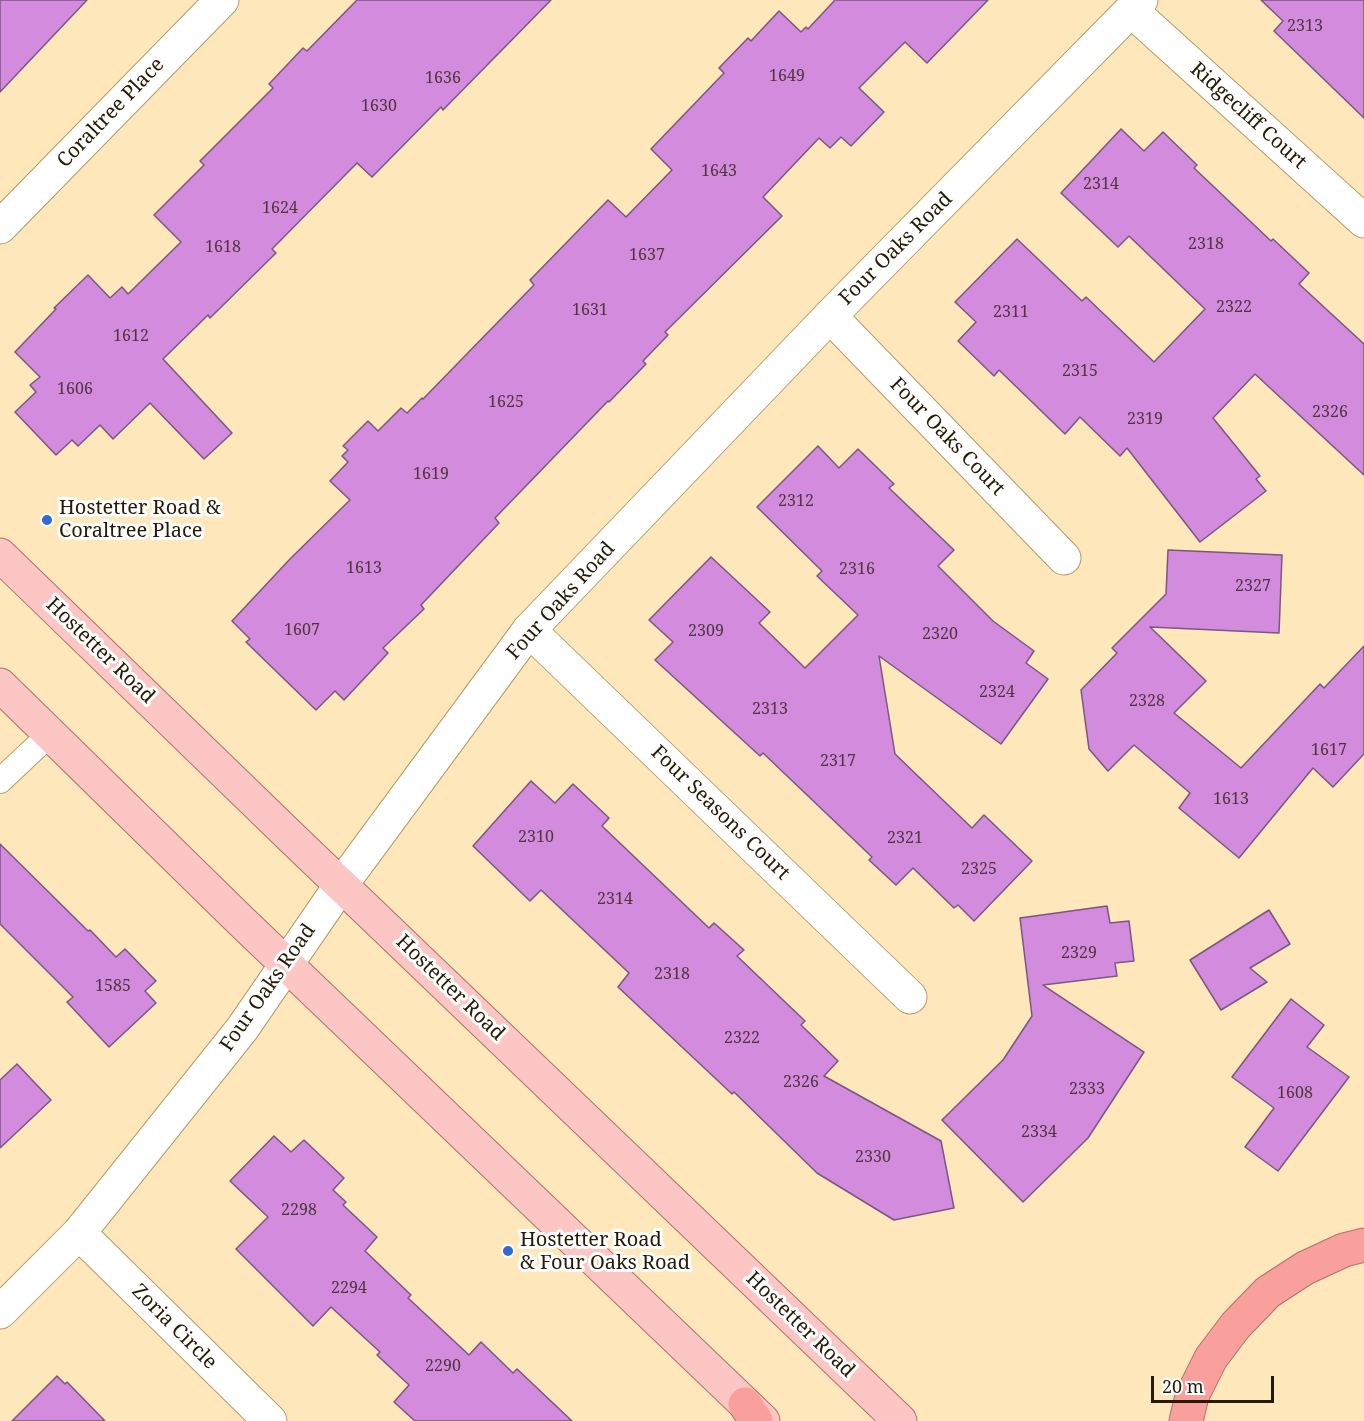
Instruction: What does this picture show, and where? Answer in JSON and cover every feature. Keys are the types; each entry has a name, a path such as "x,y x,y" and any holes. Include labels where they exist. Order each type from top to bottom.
{"highway":[{"path":"1186,1421 1192,1396 1211,1358 1236,1325 1268,1292 1305,1268 1344,1250 1364,1245"}],"main road":[{"name":"Hostetter Road","path":"0,555 900,1421"},
{"path":"0,685 755,1415"}],"street":[{"name":"Coraltree Place","path":"0,227 222,0"},
{"name":"Ridgecliff Court","path":"1136,5 1364,221"},
{"name":"Four Oaks Road","path":"0,1312 79,1233 242,1029 341,885 529,630 830,316 1136,5"},
{"name":"Four Oaks Court","path":"830,316 1064,558"},
{"name":"Four Seasons Court","path":"529,630 910,997"},
{"name":"Zoria Circle","path":"79,1233 270,1421"}],"lane":[{"path":"0,782 50,734"}],"building":[{"path":"0,0 87,0 0,92"},
{"path":"357,0 551,0 443,110 441,107 372,177 357,163 272,249 276,253 210,318 208,315 163,359 232,433 204,459 150,403 113,439 100,425 78,446 72,440 56,455 15,412 36,392 30,385 40,377 15,352 56,309 54,308 88,275 110,298 122,287 128,294 181,242 154,215 204,165 200,161 273,88 269,84 303,48 307,51"},
{"path":"835,0 988,0 927,63 905,42 859,88 884,112 851,146 841,137 830,148 819,138 763,197 782,216 665,332 668,335 643,361 646,364 495,518 499,523 421,605 424,609 383,648 388,653 344,700 335,691 316,710 246,642 250,639 232,621 350,500 330,481 348,462 342,456 348,450 343,446 368,421 378,431 401,408 407,413 423,399 534,285 530,280 608,200 626,217 672,170 651,149 724,73 719,68 748,38 751,41 779,11 801,32 806,27 808,29"},
{"path":"1261,0 1364,0 1364,118 1274,31 1283,21"},
{"path":"1121,129 1144,151 1163,132 1197,165 1194,168 1271,241 1273,239 1309,273 1299,284 1364,344 1364,475 1255,374 1213,418 1260,476 1256,479 1266,491 1200,542 1127,448 1120,456 1080,417 1065,434 999,370 994,376 958,341 976,322 955,302 1017,239 1082,301 1086,297 1154,362 1205,309 1129,236 1118,247 1061,193"},
{"path":"818,446 839,468 858,449 894,484 889,488 954,550 938,566 993,621 1034,651 1026,663 1048,679 1001,744 879,656 895,754 972,828 984,815 1032,861 974,921 958,905 954,908 913,868 896,885 869,860 872,857 763,753 760,756 655,660 673,642 649,620 711,557 770,612 759,623 805,668 858,615 817,576 822,571 757,507"},
{"path":"1168,550 1282,555 1279,633 1150,627 1206,681 1174,713 1241,768 1320,684 1324,688 1364,646 1364,754 1333,787 1313,768 1239,858 1179,808 1190,793 1134,745 1108,771 1089,749 1081,690 1117,653 1112,648 1166,594"},
{"path":"531,781 555,803 573,784 609,818 602,826 709,928 714,923 744,950 737,956 805,1021 801,1025 838,1061 824,1076 941,1141 954,1208 894,1220 817,1173 734,1092 732,1094 618,987 629,973 541,890 530,901 473,846"},
{"path":"0,844 116,957 125,949 156,981 145,991 156,1003 109,1047 67,1002 73,997 0,924"},
{"path":"1107,906 1110,923 1129,921 1134,961 1115,963 1117,976 1043,985 1144,1052 1088,1138 1023,1202 942,1120 1003,1060 1032,1016 1020,918"},
{"path":"1269,910 1290,944 1250,968 1267,982 1221,1010 1190,960"},
{"path":"1291,999 1324,1025 1307,1047 1349,1077 1278,1171 1245,1147 1274,1108 1232,1077"},
{"path":"17,1064 51,1100 0,1148 0,1080"},
{"path":"274,1136 291,1152 304,1140 344,1178 333,1190 346,1202 343,1205 377,1237 365,1251 411,1295 408,1298 469,1355 481,1342 513,1373 517,1369 572,1421 415,1421 394,1402 409,1385 377,1355 380,1352 331,1307 313,1326 236,1249 268,1217 230,1181"},
{"path":"57,1376 65,1384 67,1382 105,1421 12,1421"}],"place":[{"name":"Hostetter Road & Coraltree Place","path":"47,520"},
{"name":"Hostetter Road & Four Oaks Road","path":"508,1251"}]}
